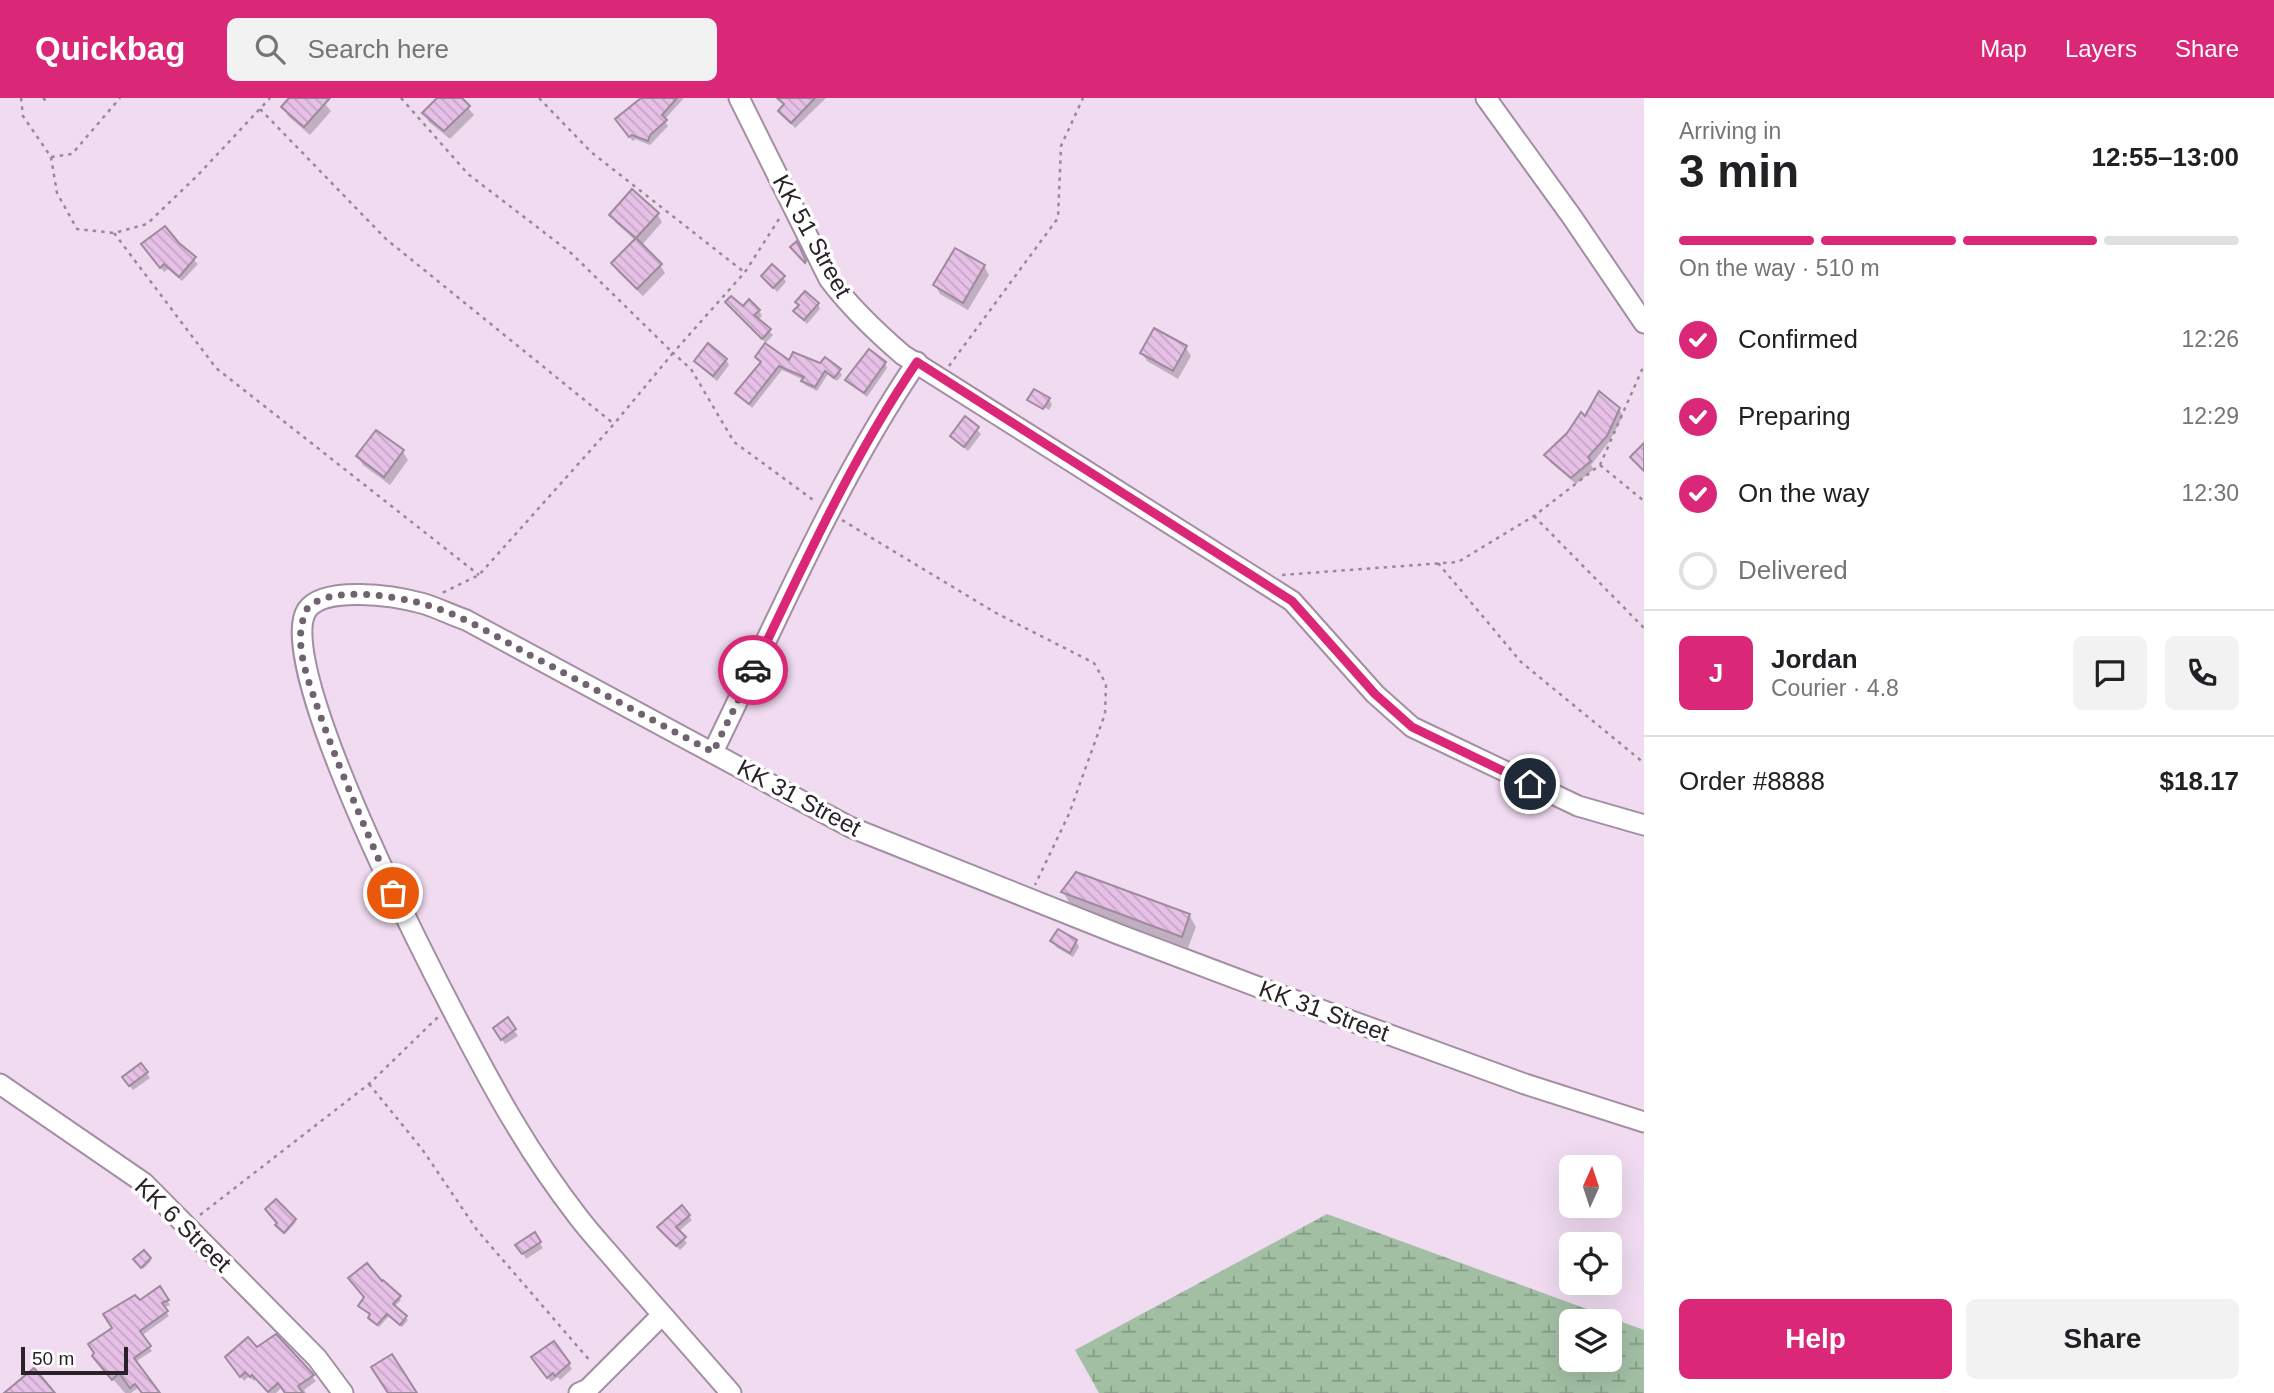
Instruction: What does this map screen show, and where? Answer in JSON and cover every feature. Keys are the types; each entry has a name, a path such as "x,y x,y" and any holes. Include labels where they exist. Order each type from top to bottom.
{"street":[{"name":"KK 51 Street","path":"739,98 830,279 846,302 903,355 1292,601 1375,694 1412,727 1578,806 1644,825"},
{"path":"1486,98 1644,323"},
{"path":"713,752 829,512 883,412 917,362"},
{"name":"KK 31 Street","path":"731,1393 579,1218 524,1138 485,1072 393,893 330,743 308,680 301,639 308,608 331,597 380,596 422,603 466,620 849,827 1231,977 1499,1075 1644,1122"},
{"name":"KK 6 Street","path":"0,1084 144,1183 317,1358 343,1393"},
{"path":"579,1393 588,1389 662,1315"}],"path":[{"path":"20,98 23,116 51,157 57,193 77,229 114,233 147,224 270,98"},
{"path":"43,98 47,102"},
{"path":"51,157 72,154 120,98"},
{"path":"401,98 468,174 570,253 691,369 734,442 829,512 996,613 1094,663 1106,684 1104,714 1069,814 1029,898"},
{"path":"539,98 591,152 745,272"},
{"path":"941,378 1058,218 1061,146 1083,98"},
{"path":"260,109 386,239 614,424"},
{"path":"422,603 480,575 745,272 791,201"},
{"path":"114,233 216,368 480,575"},
{"path":"1281,576 1458,562 1534,516 1600,465 1644,366"},
{"path":"1600,465 1644,501"},
{"path":"1534,516 1644,628"},
{"path":"1438,564 1521,662 1644,763"},
{"path":"186,1226 369,1084 450,1005"},
{"path":"369,1084 422,1149 477,1230 602,1375"}],"green space":[{"path":"1327,1214 1587,1309 1559,1309 1559,1372 1622,1372 1622,1322 1644,1330 1644,1393 1099,1393 1075,1350"}],"building":[{"path":"289,98 330,98 304,127 281,107"},
{"path":"437,98 462,98 470,106 444,131 422,113"},
{"path":"641,98 677,98 662,115 667,120 650,135 648,141 632,135 629,137 615,119"},
{"path":"777,98 815,98 791,123 778,111 784,104"},
{"path":"632,189 659,213 636,238 609,215"},
{"path":"165,226 179,243 196,257 179,277 164,264 160,268 141,244"},
{"path":"636,238 662,264 637,289 611,263"},
{"path":"797,241 806,261 805,263 790,247"},
{"path":"955,248 985,265 963,303 933,285"},
{"path":"772,264 785,276 773,288 761,276"},
{"path":"805,291 819,303 804,320 793,311 799,305 795,302"},
{"path":"731,296 743,306 749,299 760,310 754,315 771,329 762,339 725,302"},
{"path":"1154,328 1187,346 1173,371 1140,353"},
{"path":"708,343 727,359 713,376 694,361"},
{"path":"765,343 789,360 793,352 820,363 825,357 841,369 834,378 825,371 815,387 801,381 804,377 779,366 749,404 735,393 761,362 755,357"},
{"path":"869,349 886,362 864,393 845,380"},
{"path":"1034,389 1050,398 1043,409 1027,400"},
{"path":"1599,391 1620,408 1607,436 1588,457 1591,461 1571,478 1544,455 1567,433 1581,412 1585,416"},
{"path":"965,416 979,427 964,447 950,436"},
{"path":"376,430 404,450 384,477 356,456"},
{"path":"1644,443 1644,471 1630,457"},
{"path":"1076,872 1190,914 1182,937 1061,892"},
{"path":"1058,929 1077,940 1070,953 1050,941"},
{"path":"508,1017 516,1029 501,1040 493,1028"},
{"path":"141,1063 148,1072 129,1086 122,1077"},
{"path":"276,1199 296,1219 284,1233 265,1209"},
{"path":"682,1205 690,1215 676,1227 686,1237 676,1246 657,1227"},
{"path":"535,1232 541,1242 522,1254 515,1245"},
{"path":"144,1250 151,1258 141,1268 133,1259"},
{"path":"367,1263 382,1281 401,1296 393,1304 407,1316 400,1325 387,1314 377,1325 368,1318 370,1314 358,1306 364,1297 348,1278"},
{"path":"160,1286 169,1300 162,1303 168,1311 140,1331 151,1346 134,1358 160,1393 142,1393 135,1384 130,1388 119,1373 112,1380 92,1356 94,1353 88,1344 112,1328 103,1314 135,1295 140,1300"},
{"path":"276,1334 314,1375 298,1386 303,1393 285,1393 278,1383 268,1392 252,1375 250,1377 245,1372 240,1377 225,1357 248,1337 257,1347"},
{"path":"554,1341 570,1363 555,1376 553,1373 547,1378 531,1357"},
{"path":"392,1354 417,1393 388,1393 371,1367"},
{"path":"34,1368 55,1393 4,1393"}],"way so far":[{"path":"393,893 330,743 308,680 301,632 304,616 314,604 331,597 351,595 380,596 422,603 466,620 713,752 753,670"}],"route":[{"path":"753,670 838,494 883,412 917,362 1292,601 1375,694 1412,727 1530,784"}]}
